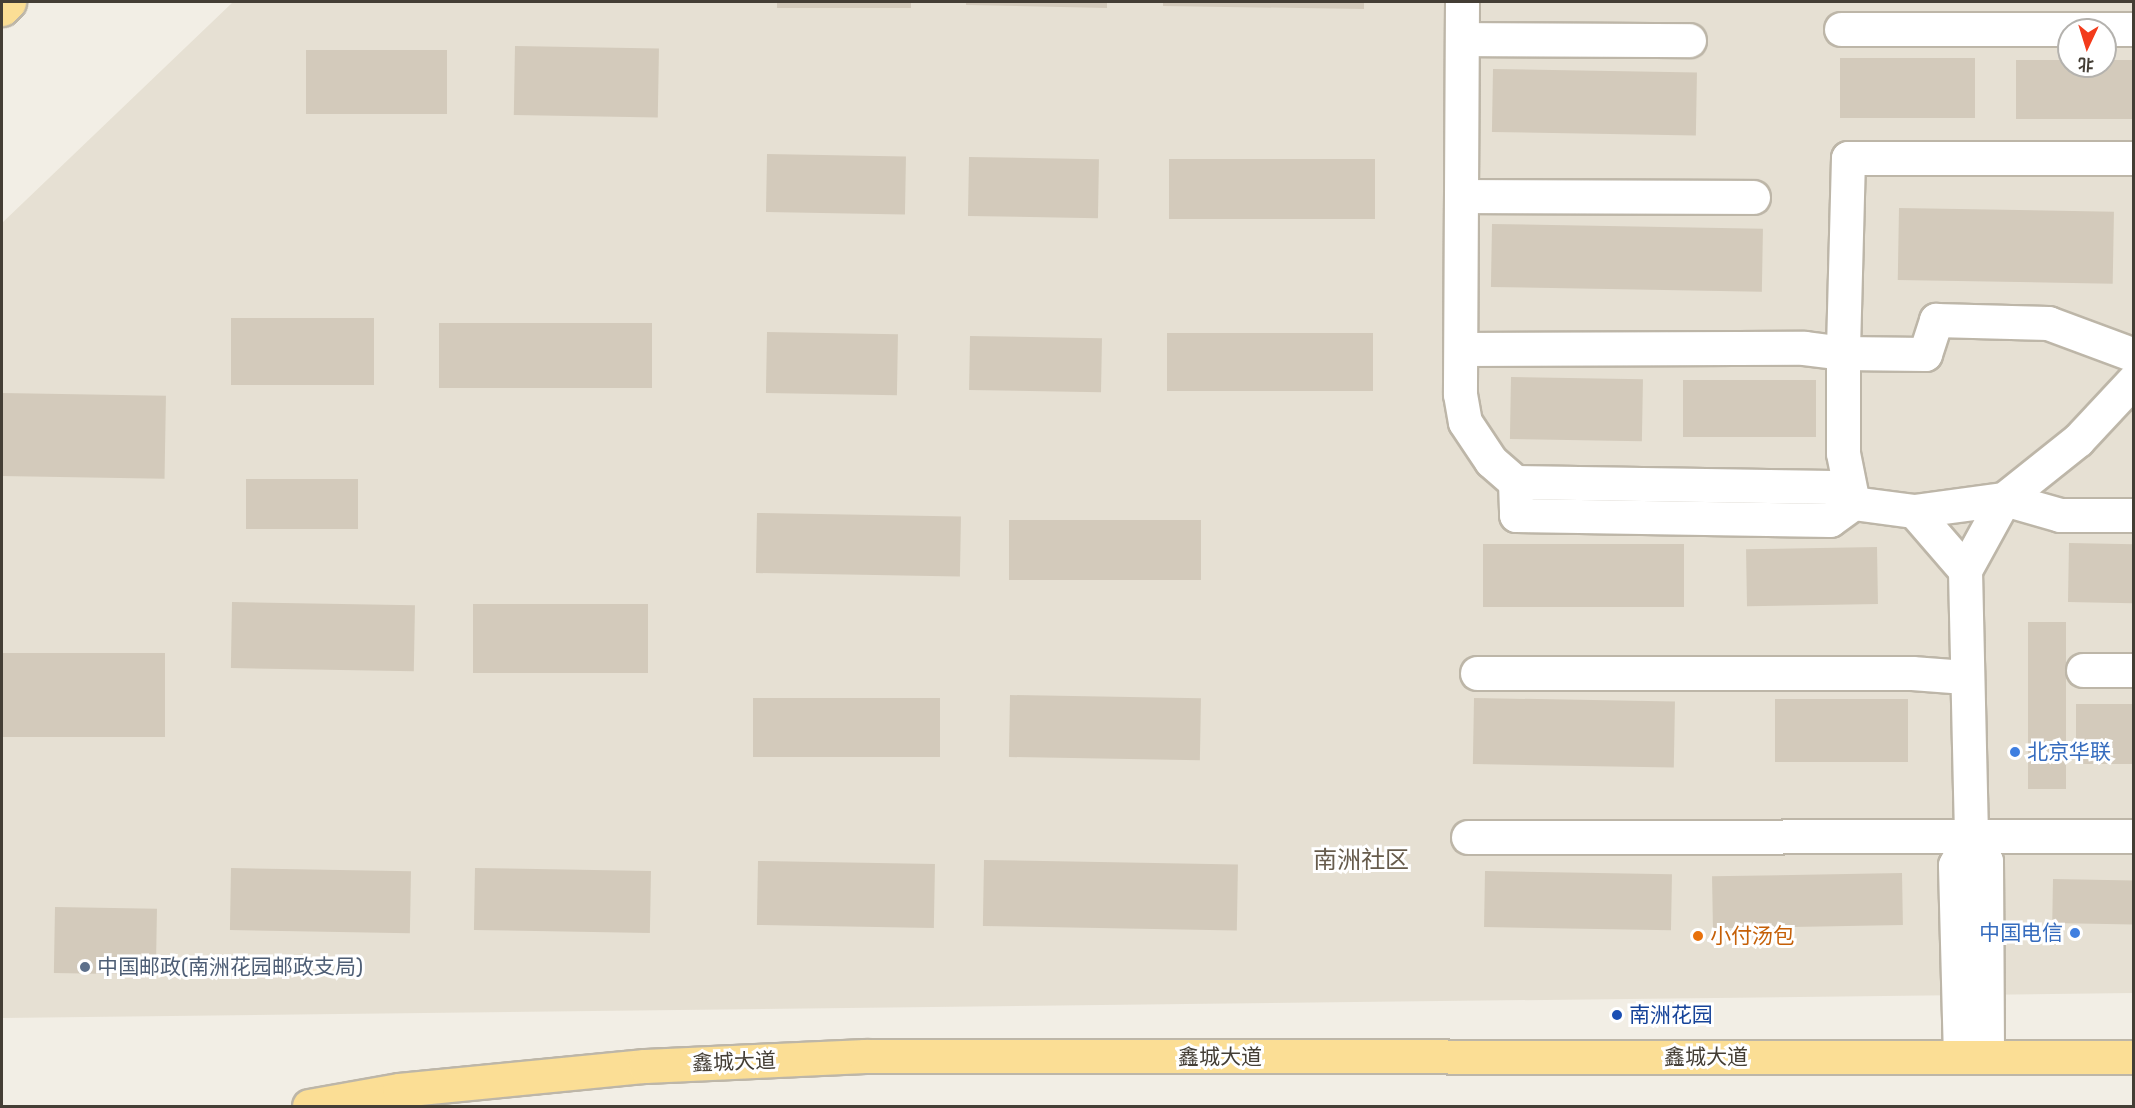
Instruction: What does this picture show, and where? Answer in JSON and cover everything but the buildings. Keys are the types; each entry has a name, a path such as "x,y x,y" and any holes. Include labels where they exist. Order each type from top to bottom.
{"main road":[{"path":"2,9 9,2"},
{"name":"鑫城大道","path":"309,1107 399,1090 645,1066 865,1056 2133,1057"}],"lane":[{"path":"1461,2 1463,196 1460,394 1465,422 1491,461 1515,482 1832,487 1853,502 1914,511 2004,499 2060,515 2133,515"},
{"path":"1841,29 2133,29"},
{"path":"1462,39 1689,40"},
{"path":"1853,502 1843,453 1848,158 2133,158"},
{"path":"1463,196 1753,197"},
{"path":"1461,349 1804,348 1843,353 1925,354 1936,320 2048,323 2133,355"},
{"path":"1973,1057 1986,861 1971,835 1965,677 1965,570 2004,499 2078,440 2133,380"},
{"path":"1515,482 1516,515 1830,520 1853,502"},
{"path":"1914,511 1965,570"},
{"path":"2083,670 2133,670"},
{"path":"1477,673 1912,673 1965,677"},
{"path":"1468,837 2133,836"}],"shaded area":[{"name":"南洲花园","path":"233,2 2133,2 2133,993 2,1018 2,223"}],"place":[{"name":"北京华联","path":"2015,752"},
{"name":"中国电信","path":"2075,933"},
{"name":"小付汤包","path":"1698,936"},
{"name":"中国邮政(南洲花园邮政支局)","path":"85,967"},
{"name":"南洲花园","path":"1617,1015"}],"district":[{"name":"南洲社区","path":"1361,861"}]}
